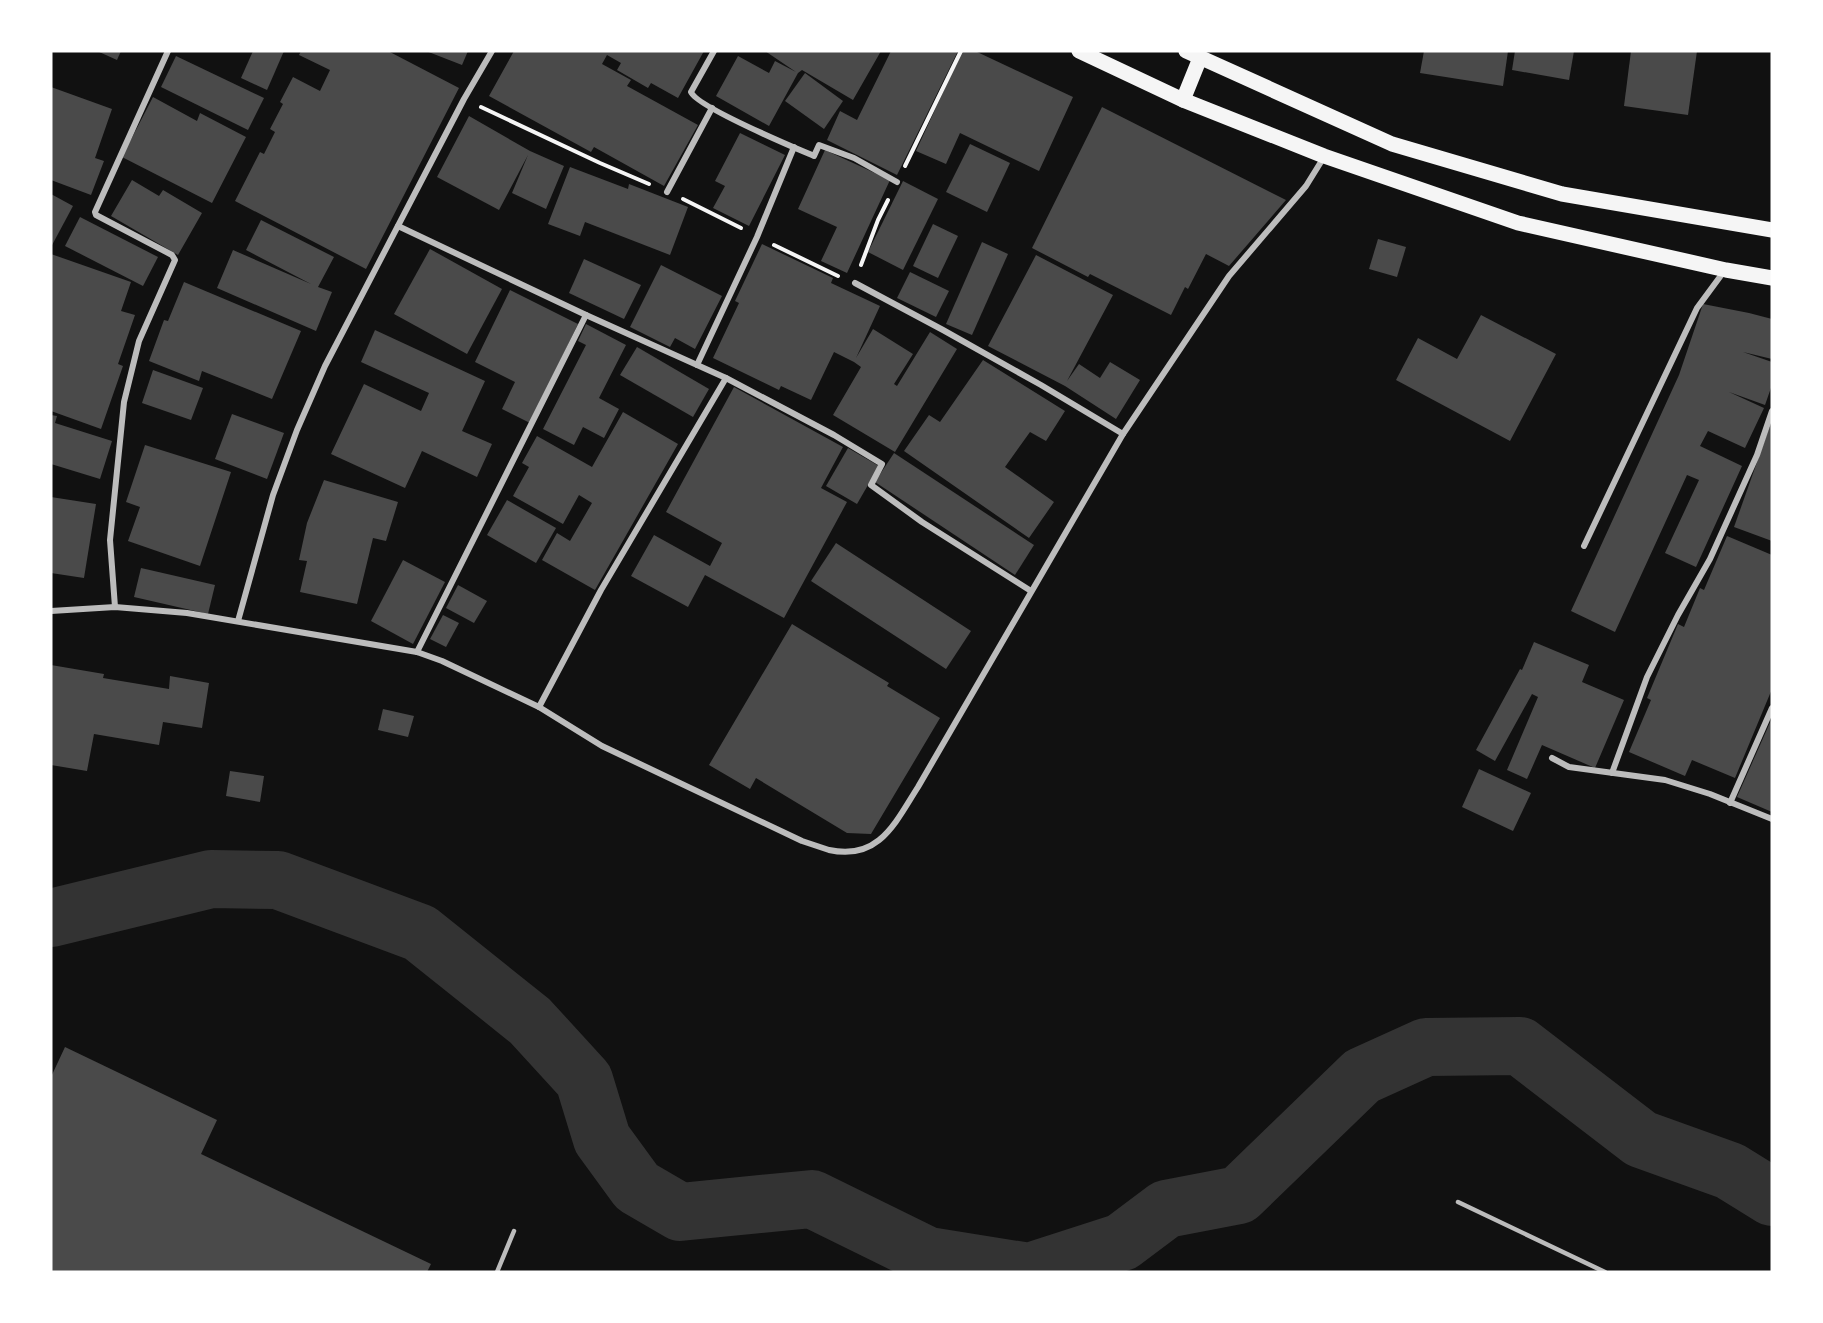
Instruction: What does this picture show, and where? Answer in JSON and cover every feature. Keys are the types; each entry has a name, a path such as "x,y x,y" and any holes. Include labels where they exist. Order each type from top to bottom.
{"main road":[{"path":"1080,51 1183,100 1324,156 1518,223 1726,270 1772,278"},
{"path":"1186,51 1392,144 1562,195 1772,230"},
{"path":"1183,100 1200,58"}],"street":[{"path":"115,607 110,540 124,402 139,341 175,260 172,255 96,215 95,212 168,51"},
{"path":"238,621 273,495 297,430 325,366 464,99 492,51"},
{"path":"714,51 691,92 692,96 712,108 814,156 819,145 854,158 897,182"},
{"path":"667,192 712,108"},
{"path":"697,365 758,237 794,147"},
{"path":"51,611 115,607 187,613 417,652 442,661 538,707 602,746 802,841 831,850 857,851 877,844 893,826 918,787 1123,434 1229,276 1306,186 1324,156"},
{"path":"398,226 726,378 826,431 882,464 871,485 922,522 1030,591"},
{"path":"1584,546 1697,308 1726,270"},
{"path":"855,283 1041,385 1123,434"},
{"path":"417,652 586,315"},
{"path":"538,707 602,590 726,378"},
{"path":"1612,773 1647,677 1678,615 1710,559 1757,455 1772,411"},
{"path":"1730,803 1772,708"},
{"path":"1552,758 1569,767 1665,780 1710,794 1772,819"}],"lane":[{"path":"1458,1202 1605,1272"},
{"path":"497,1272 514,1231"}],"building":[{"path":"97,51 121,51 117,60"},
{"path":"253,51 284,51 267,90 241,78"},
{"path":"301,51 388,51 459,88 366,269 235,201 260,152 264,154 275,132 270,129 293,77 320,91 330,70 299,55"},
{"path":"426,51 468,51 462,65"},
{"path":"514,51 704,51 678,98 651,83 648,88 617,70 621,63 607,55 602,64 631,80 627,86 698,125 664,186 594,147 591,152 489,96"},
{"path":"765,51 881,51 853,100 802,70 798,73 769,126 716,96 738,56 769,73 775,61 796,72"},
{"path":"891,51 958,51 897,175 827,140 840,111 857,120"},
{"path":"962,51 975,51 1073,97 1039,171 960,133 946,164 916,151"},
{"path":"1424,51 1508,51 1503,86 1420,73"},
{"path":"1515,51 1574,51 1569,80 1512,70"},
{"path":"1631,51 1697,51 1688,115 1624,106"},
{"path":"176,56 264,98 248,130 161,87"},
{"path":"805,73 843,101 824,129 785,101"},
{"path":"51,87 112,109 95,158 104,161 91,195 51,180"},
{"path":"153,97 197,121 200,113 246,137 212,203 122,157"},
{"path":"1102,107 1286,200 1229,266 1206,254 1188,289 1185,287 1171,315 1090,274 1088,277 1032,248"},
{"path":"469,116 530,151 564,166 546,209 512,193 528,155 499,210 437,177"},
{"path":"740,133 785,155 749,226 713,208 725,186 715,181"},
{"path":"970,144 1010,163 987,212 946,192"},
{"path":"825,150 890,180 847,273 821,261 837,227 798,209"},
{"path":"570,167 628,189 629,184 688,207 670,255 585,222 580,236 548,224"},
{"path":"132,180 159,196 163,190 202,213 178,255 111,216"},
{"path":"903,181 938,199 903,270 868,252"},
{"path":"51,194 73,206 51,247"},
{"path":"80,217 158,257 143,286 65,246"},
{"path":"261,220 334,257 318,287 332,292 316,331 217,288 233,250 311,284 246,250"},
{"path":"933,224 958,236 938,278 913,266"},
{"path":"1378,239 1406,247 1397,277 1369,269"},
{"path":"982,242 1008,254 972,335 946,324"},
{"path":"762,244 833,278 831,283 880,306 856,358 873,329 913,354 894,384 897,386 930,332 957,349 895,452 833,415 861,367 854,362 834,352 811,400 781,386 779,390 713,358 739,303 735,301"},
{"path":"430,249 502,289 467,354 394,314"},
{"path":"51,254 131,282 121,311 135,315 118,364 123,366 101,429 51,411"},
{"path":"1036,255 1113,295 1067,381 1079,364 1100,378 1110,362 1140,380 1116,419 1065,386 988,346"},
{"path":"584,259 641,285 624,319 569,293"},
{"path":"661,265 722,296 695,349 675,338 670,347 630,327"},
{"path":"910,272 949,291 936,317 897,298"},
{"path":"184,282 301,331 272,399 202,371 199,381 149,361 164,320 168,321"},
{"path":"510,290 578,324 530,423 502,409 515,382 475,362"},
{"path":"1703,304 1772,319 1772,359 1743,352 1772,362 1772,385 1765,405 1729,392 1764,408 1745,448 1708,431 1700,446 1742,466 1696,567 1665,553 1699,480 1687,475 1615,632 1571,611 1679,375"},
{"path":"1481,315 1556,354 1510,441 1396,380 1418,338 1457,359"},
{"path":"586,324 626,345 599,398 619,409 604,438 583,427 574,445 543,429 586,345 578,341"},
{"path":"375,330 485,381 462,431 492,444 477,477 422,451 405,488 331,454 364,384 421,411 429,393 361,362"},
{"path":"637,347 709,389 693,417 620,375"},
{"path":"983,360 1065,411 1046,441 1030,432 1005,467 1054,502 1029,538 904,451 929,415 940,422"},
{"path":"153,370 203,388 191,420 142,403"},
{"path":"734,387 843,447 821,488 847,502 784,618 705,575 688,607 631,576 654,535 710,566 722,543 666,512"},
{"path":"623,412 678,444 595,590 542,560 557,533 570,541 592,503 579,495 563,524 513,496 529,467 522,463 537,436 592,467"},
{"path":"232,414 284,433 267,479 215,459"},
{"path":"51,415 57,416 55,423 112,441 100,479 51,464"},
{"path":"1772,420 1772,541 1734,527"},
{"path":"145,445 231,472 200,566 128,541 140,507 126,502"},
{"path":"848,448 879,466 857,504 826,486"},
{"path":"894,453 1034,545 1015,575 875,482"},
{"path":"324,480 398,502 386,541 373,538 357,604 300,592 307,561 299,560 307,523"},
{"path":"51,497 96,504 84,578 51,573"},
{"path":"507,500 556,528 536,563 487,535"},
{"path":"1727,536 1772,555 1772,689 1735,778 1692,760 1685,776 1629,752 1651,700 1647,698 1678,624 1684,627 1700,588 1704,590"},
{"path":"836,543 971,631 946,669 811,581"},
{"path":"403,560 445,582 413,644 371,621"},
{"path":"141,568 215,585 208,614 134,597"},
{"path":"458,585 487,601 474,623 446,608"},
{"path":"443,615 459,623 446,647 430,639"},
{"path":"792,624 889,683 887,686 940,718 871,834 847,833 756,778 750,789 709,765"},
{"path":"1534,642 1589,665 1582,682 1624,700 1595,768 1542,745 1527,779 1507,770 1538,697 1532,694 1495,761 1476,750 1520,669 1522,670"},
{"path":"51,665 104,674 103,678 169,689 170,676 209,683 202,728 163,722 159,745 94,734 87,771 51,765"},
{"path":"383,709 414,716 408,737 378,730"},
{"path":"1772,718 1772,812 1737,797"},
{"path":"1479,769 1531,793 1513,831 1462,807"},
{"path":"230,771 264,776 260,802 226,796"},
{"path":"65,1047 217,1120 201,1154 431,1264 427,1272 51,1272 51,1077"}],"waterway":[{"path":"51,918 211,879 278,880 420,933 530,1021 584,1080 602,1139 637,1187 680,1212 812,1199 928,1256 1029,1272 1122,1242 1166,1209 1239,1195 1362,1076 1426,1047 1520,1046 1641,1139 1730,1171 1772,1197"}]}
